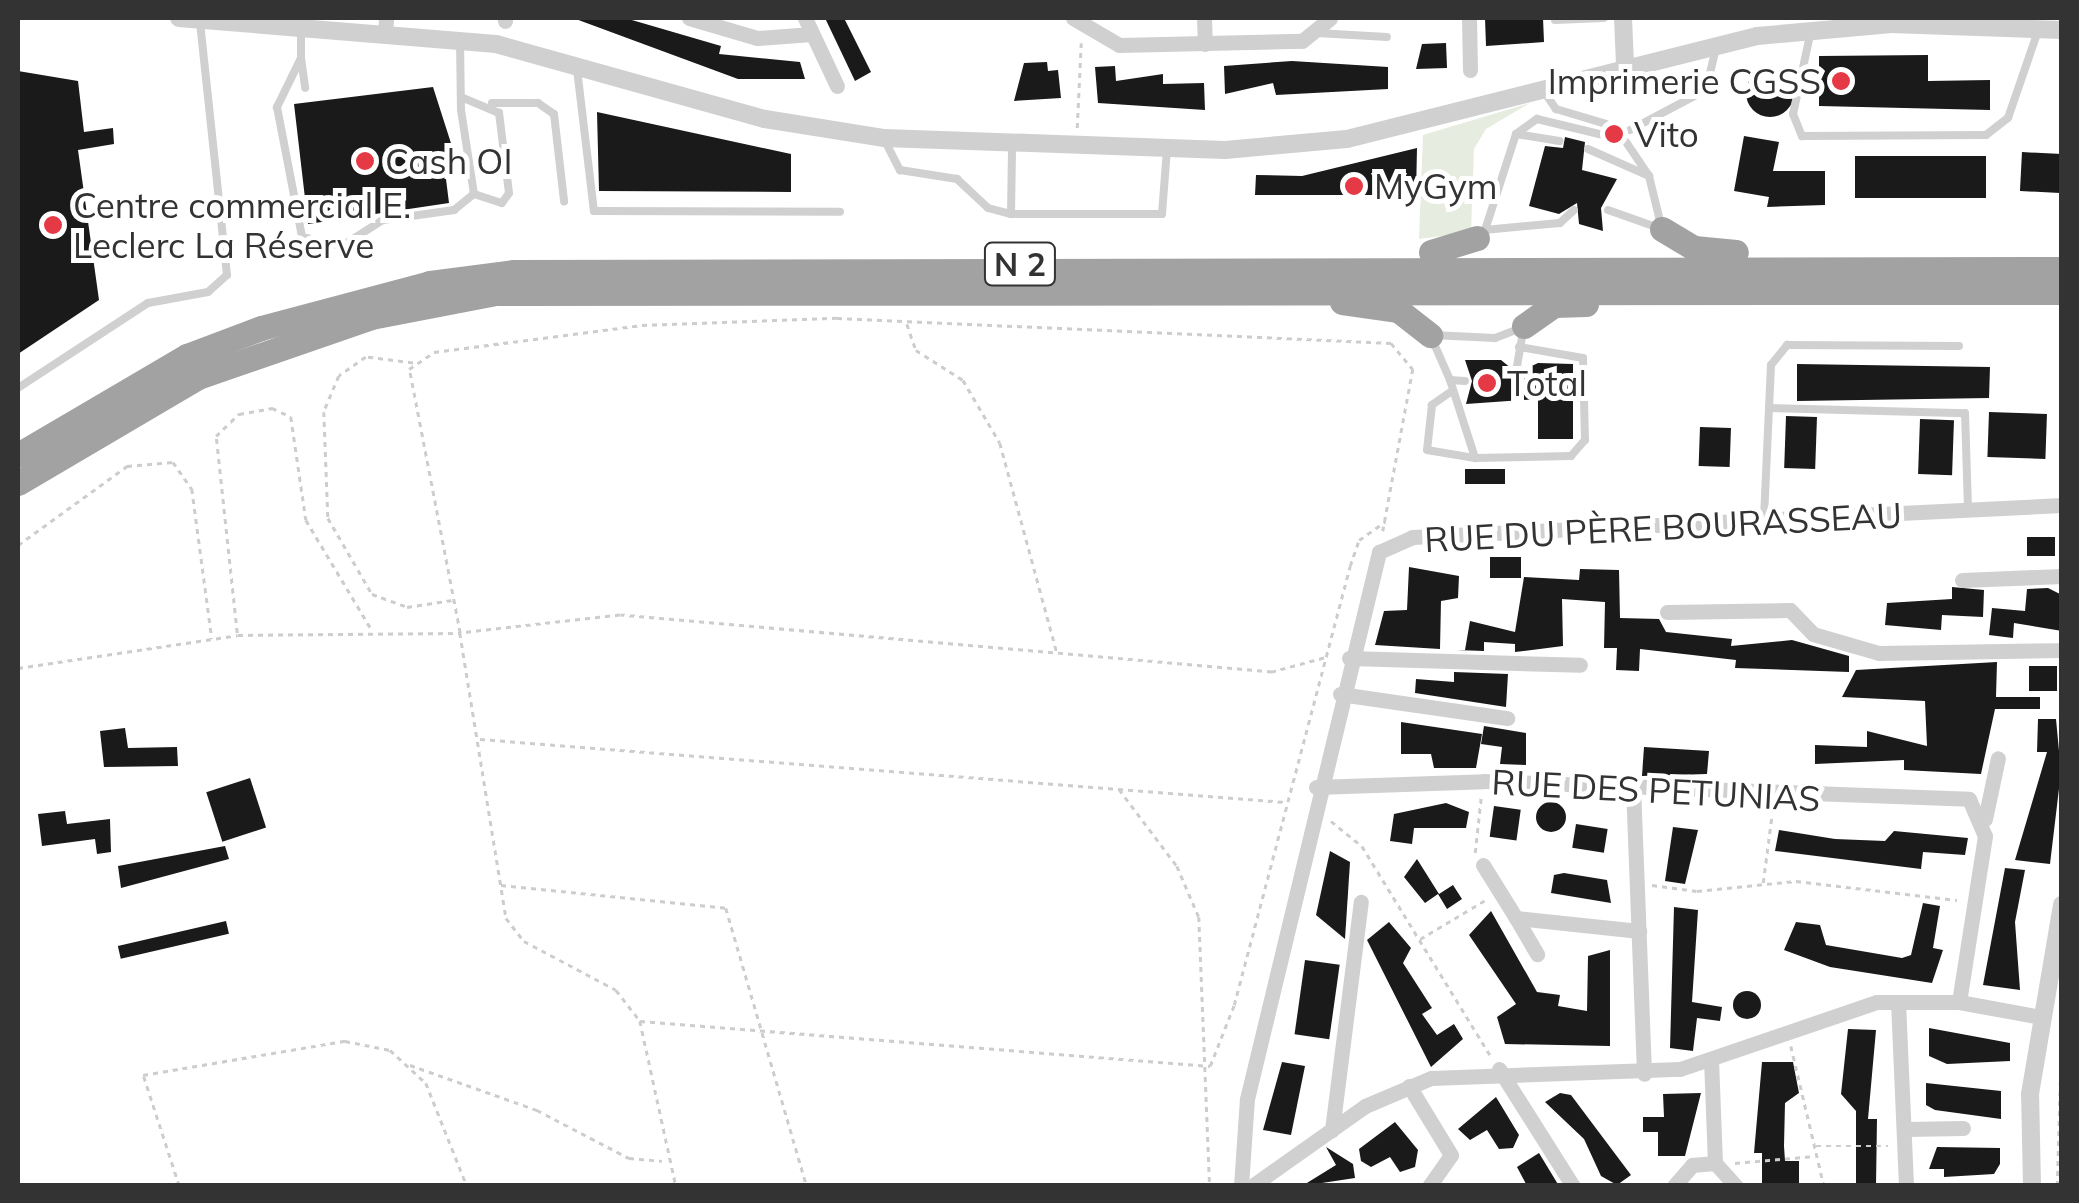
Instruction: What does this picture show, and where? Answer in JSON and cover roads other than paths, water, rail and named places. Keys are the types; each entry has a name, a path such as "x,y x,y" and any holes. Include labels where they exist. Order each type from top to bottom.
{"highway":[{"path":"1662,229 1694,248 1800,254 1817,267"},
{"path":"1100,264 1444,252 1481,234"},
{"name":"N 2","path":"18,455 187,356 430,282 617,265 2062,269"},
{"path":"1296,286 1320,302 1398,310 1430,334"},
{"name":"N 2","path":"18,482 110,422 215,370 372,317 496,293 1296,286 2062,292"},
{"path":"1522,337 1554,305 1779,289"}],"street":[{"path":"179,18 301,28 386,26 576,62 765,119 884,138 1012,148 1168,149 1313,146 1625,63 1811,30 2062,30"},
{"path":"689,18 758,38 812,34"},
{"path":"805,18 837,86"},
{"path":"1074,18 1086,32 1119,44 1205,44 1317,33 1330,18"},
{"path":"1204,18 1205,44"},
{"path":"1469,18 1470,70"},
{"path":"1623,18 1625,63"},
{"name":"RUE DU PÈRE BOURASSEAU","path":"1242,1186 1246,1098 1284,967 1316,787 1379,552 1412,537 1764,525 2062,505"},
{"path":"1962,580 2062,576"},
{"path":"1666,612 1790,610 1813,634 1879,653 2062,650"},
{"path":"1349,658 1580,664"},
{"path":"1340,694 1507,718"},
{"path":"1959,1002 1985,819 1998,758"},
{"name":"RUE DES PETUNIAS","path":"1316,787 1484,781 1774,794 1954,797 1979,806 1985,819"},
{"path":"1632,786 1644,1074"},
{"path":"1483,865 1538,954"},
{"path":"1332,1130 1361,902"},
{"path":"2032,1186 2041,1017 2062,905"},
{"path":"1516,918 1639,931"},
{"path":"1252,1186 1332,1130 1409,1086 1499,1070 1644,1074 1711,1060 1787,1030 1898,1002 1959,1002 2041,1017"},
{"path":"1898,1002 1906,1186"},
{"path":"1674,1186 1692,1165 1727,1173 1711,1060"},
{"path":"1499,1070 1573,1186"},
{"path":"1409,1086 1451,1156 1429,1186"},
{"path":"1905,1137 1963,1128"}],"lane":[{"path":"1554,20 1604,18"},
{"path":"18,388 148,302 208,292 227,275 200,20"},
{"path":"301,28 304,88"},
{"path":"1811,30 1793,114 1802,136 1986,135 2008,118 2039,28"},
{"path":"1317,33 1387,37"},
{"path":"460,40 461,97 474,194 490,205 509,193 492,103"},
{"path":"1630,130 1706,90 1715,44"},
{"path":"301,58 277,107 302,237 342,246 383,220 454,210 474,194"},
{"path":"576,62 594,212 840,212"},
{"path":"1542,86 1556,109 1606,124"},
{"path":"461,97 492,103 538,104 554,114 564,202"},
{"path":"1574,210 1560,223 1481,234 1516,134 1538,119 1603,135"},
{"path":"1516,134 1559,142"},
{"path":"884,138 900,170 956,178 988,208 1012,214 1162,214 1168,149"},
{"path":"1626,142 1649,176 1662,229"},
{"path":"1012,148 1012,214"},
{"path":"1588,149 1649,176"},
{"path":"1608,210 1662,229"},
{"path":"1449,393 1432,405 1426,450 1475,458 1571,456 1586,440 1583,358 1522,337 1430,334 1450,380 1449,393 1475,458"},
{"path":"1516,366 1522,337"},
{"path":"1764,525 1771,365 1787,345 1958,346"},
{"path":"1450,380 1464,381"},
{"path":"1769,408 1964,413 1968,511"}],"place":[{"name":"Imprimerie CGSS","path":"1841,81"},
{"name":"Vito","path":"1614,134"},
{"name":"Cash OI","path":"365,161"},
{"name":"MyGym","path":"1354,186"},
{"name":"Centre commercial E. Leclerc La Réserve","path":"53,225"},
{"name":"Total","path":"1487,383"}]}
